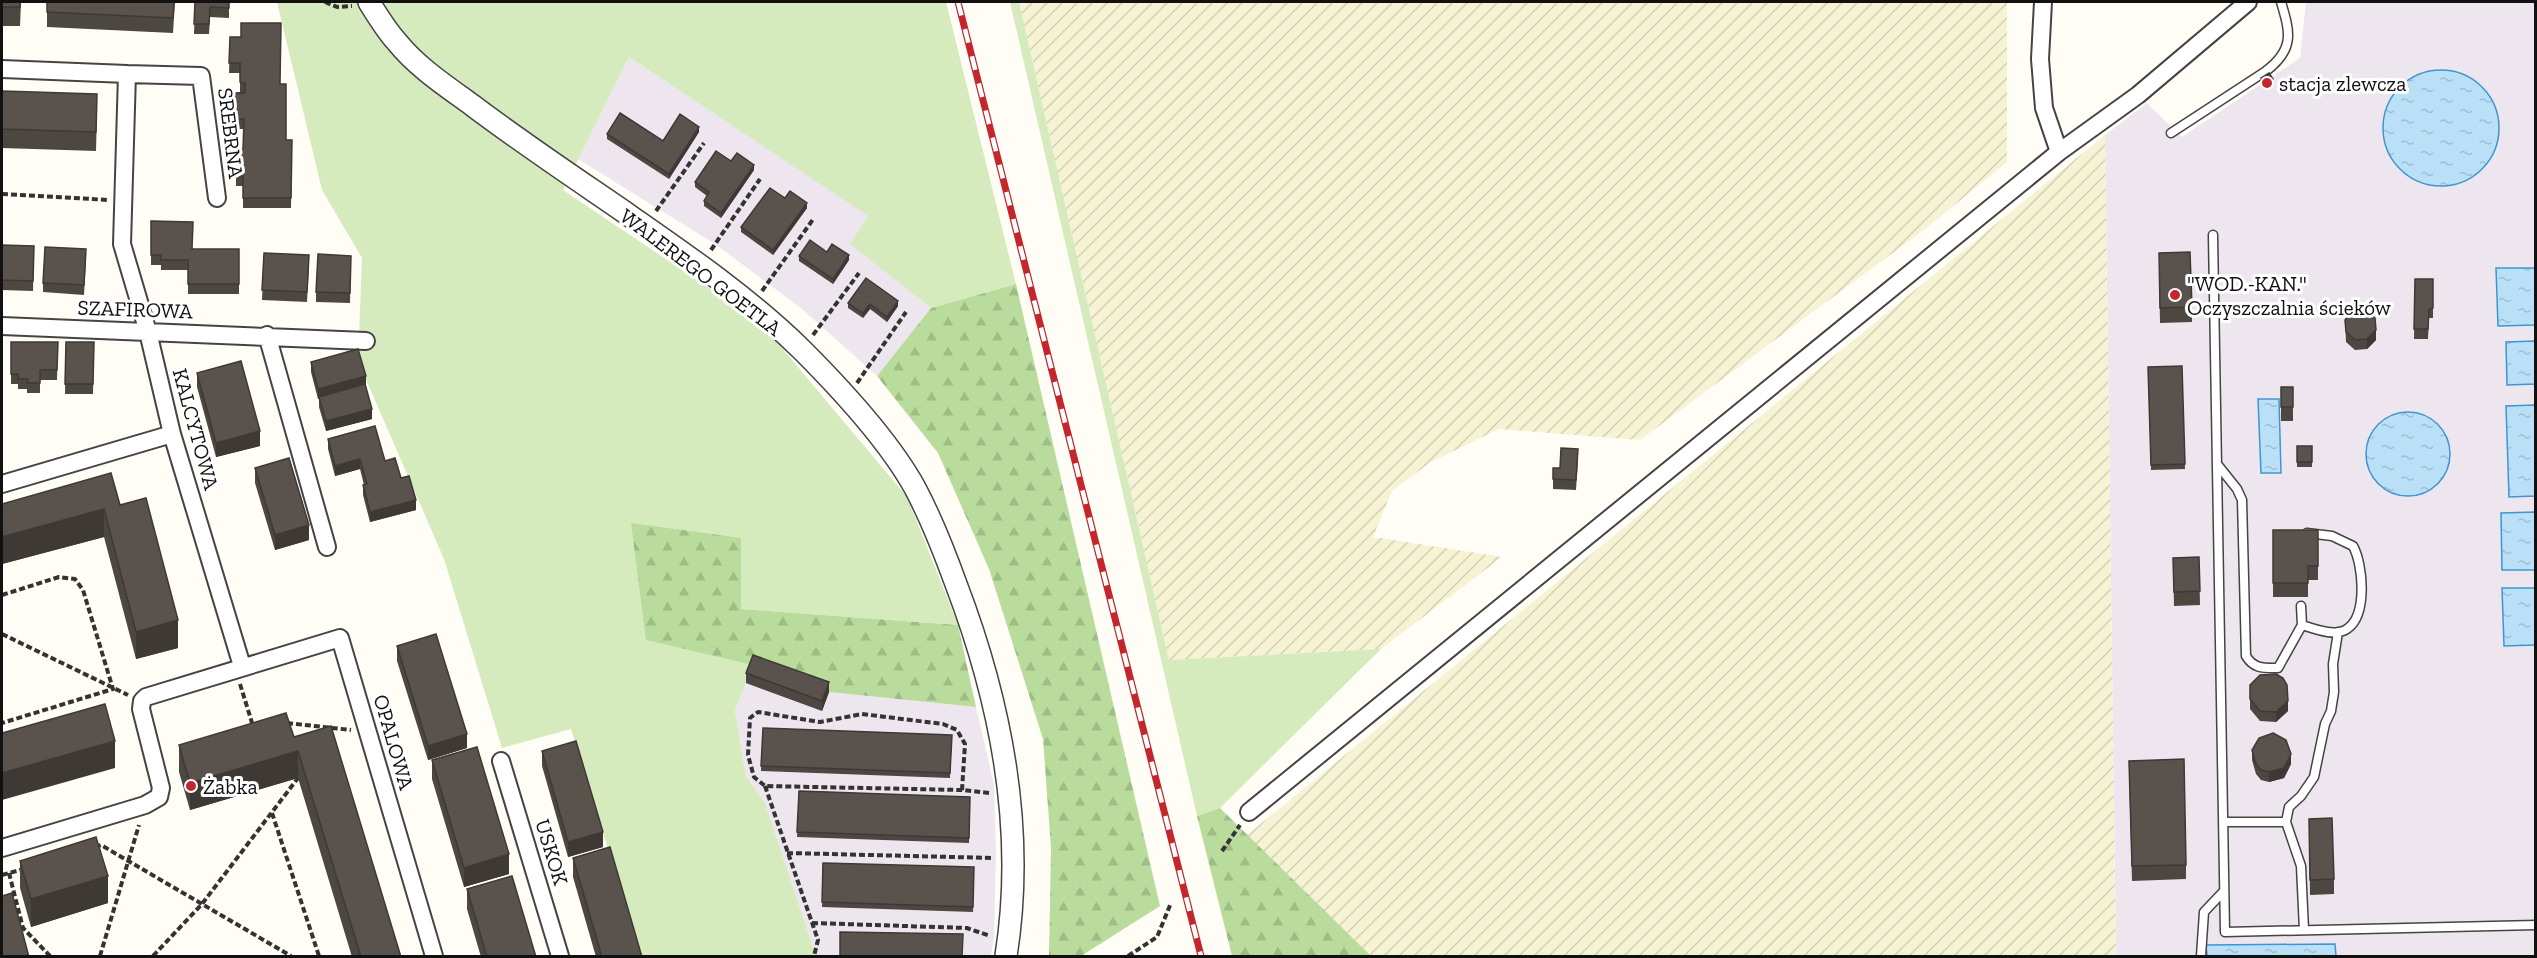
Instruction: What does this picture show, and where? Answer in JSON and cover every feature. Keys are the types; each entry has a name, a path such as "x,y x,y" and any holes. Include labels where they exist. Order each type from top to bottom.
{"street":[{"path":"2043,2 2040,59 2044,108 2059,153"},
{"path":"1249,812 2059,153 2138,95 2248,2"},
{"name":"WALEREGO GOETLA","path":"370,3 397,43 439,81 753,305 802,351 846,398 884,444 914,486 938,537 988,673 1010,792 1013,858 1007,948"},
{"name":"SREBRNA","path":"2,69 201,76 217,198"},
{"path":"122,201 127,74"},
{"name":"KALCYTOWA","path":"122,201 121,232 124,255 148,332 172,434 239,667"},
{"name":"SZAFIROWA","path":"2,326 267,335 366,341"},
{"path":"267,335 327,547"},
{"path":"2,484 172,434"},
{"name":"OPALOWA","path":"239,667 340,638 434,957"},
{"path":"2,848 145,805 159,797 161,788 142,717 142,701 154,693 239,667"},
{"name":"USKOK","path":"501,761 560,957"}],"lane":[{"path":"2171,133 2281,59 2287,47 2289,34 2281,2"},
{"path":"2213,235 2225,932 2535,925"},
{"path":"2217,463 2237,489 2242,500 2246,656 2251,664 2258,668 2278,668 2302,625 2301,606"},
{"path":"2293,534 2311,533 2346,541 2357,553 2362,595 2353,623 2346,630 2338,632 2302,625"},
{"path":"2304,930 2301,866 2286,822 2289,807 2301,796 2314,777 2325,723 2331,711 2334,692 2333,664 2338,632"},
{"path":"2223,822 2286,822"},
{"path":"2200,957 2204,912 2224,891"}],"path":[{"path":"325,2 337,7 370,3"},
{"path":"645,226 704,143"},
{"path":"700,265 760,179"},
{"path":"2,194 122,201"},
{"path":"753,305 814,219"},
{"path":"802,351 859,273"},
{"path":"846,398 906,312"},
{"path":"2,595 59,577 75,579 83,590 113,689"},
{"path":"2,634 142,701"},
{"path":"239,667 254,730 262,727"},
{"path":"2,723 113,689"},
{"path":"814,957 818,940 765,786 754,777 748,755 750,718 758,712 820,722 862,714 943,724 957,730 964,744 962,790"},
{"path":"279,722 368,732"},
{"path":"153,957 202,904 272,813 298,778 295,769"},
{"path":"765,786 1010,792"},
{"path":"100,957 145,805"},
{"path":"1222,851 1249,812"},
{"path":"272,813 320,957"},
{"path":"91,848 101,845 291,957"},
{"path":"788,853 1013,858"},
{"path":"2,875 29,867"},
{"path":"9,873 23,928 50,957"},
{"path":"1128,957 1156,937 1171,903"},
{"path":"812,922 967,927 990,936 1007,948"}],"shaded area":[{"path":"1019,2 2007,2 2007,162 1925,229 1640,440 1499,429 1431,462 1392,491 1373,537 1502,557 1381,649 1169,660"},
{"path":"2306,2 2535,2 2535,956 2116,956 2105,135 2147,103 2182,137 2300,58"},
{"path":"629,57 869,216 851,244 931,308 877,376 802,309 715,244 578,159"},
{"path":"2105,135 2116,956 1371,956 1247,835"},
{"path":"753,665 829,692 976,707 994,785 996,851 994,937 991,956 816,956 765,803 746,776 735,711"}],"green space":[{"path":"277,2 946,2 1016,284 931,308 850,244 868,216 629,57 563,190 761,323 907,497 958,625 741,609 632,523 753,665 735,711 746,776 765,803 816,956 641,956 571,729 502,748 444,559 358,361 362,258 322,190"},
{"path":"1010,2 1019,2 1169,660 1381,649 1220,808 1197,816"},
{"path":"1016,284 1160,906 1081,956 1049,956 1051,848 1043,739 989,569 938,453 877,376 931,308"},
{"path":"631,523 741,538 741,609 958,625 976,707 829,692 753,665 646,640"},
{"path":"1220,808 1371,956 1232,956 1197,816"}],"water":[{"path":"2441,70 2463,75 2482,87 2494,106 2499,128 2494,150 2482,169 2463,181 2441,186 2419,181 2400,169 2388,150 2383,128 2388,106 2400,87 2419,75"},
{"path":"2496,268 2535,268 2535,325 2498,326"},
{"path":"2535,341 2535,384 2507,385 2506,342"},
{"path":"2258,399 2279,399 2281,473 2261,473"},
{"path":"2535,405 2535,496 2509,497 2506,406"},
{"path":"2408,412 2424,415 2438,424 2447,438 2450,454 2447,470 2438,484 2424,493 2408,496 2392,493 2378,484 2369,470 2366,454 2369,438 2378,424 2392,415"},
{"path":"2535,512 2535,570 2502,570 2501,513"},
{"path":"2502,588 2535,588 2535,645 2504,646"},
{"path":"2335,944 2336,956 2207,956 2206,945"}],"building":[{"path":"2,2 20,2 20,7 2,7"},
{"path":"47,2 174,2 173,18 47,12"},
{"path":"195,2 229,2 229,8 210,7 209,24 194,24"},
{"path":"241,23 281,23 280,84 286,84 286,140 292,140 291,198 243,198 243,176 236,176 236,149 243,149 244,119 233,119 234,93 245,93 245,83 240,82 240,63 229,63 230,37 241,37"},
{"path":"2269,73 2273,79 2265,84 2261,78"},
{"path":"2,91 97,94 96,132 2,129"},
{"path":"620,113 663,141 680,114 699,127 669,174 607,134"},
{"path":"716,151 731,161 737,153 754,165 721,213 704,201 709,192 695,182"},
{"path":"770,188 785,198 790,191 807,203 773,250 741,227"},
{"path":"151,221 193,222 192,249 239,249 239,284 188,284 188,260 161,260 161,255 151,255"},
{"path":"810,240 827,252 832,244 849,255 833,279 799,256"},
{"path":"2,245 34,246 33,281 2,280"},
{"path":"45,247 86,249 84,285 43,283"},
{"name":"\"WOD.-KAN.\" Oczyszczalnia ścieków","path":"2190,252 2192,307 2160,308 2159,253"},
{"path":"264,253 309,255 307,292 262,290"},
{"path":"318,254 351,256 350,293 316,292"},
{"path":"866,278 898,301 887,317 870,304 863,313 848,303"},
{"path":"2415,279 2433,279 2433,308 2429,309 2428,329 2414,329"},
{"path":"2366,309 2375,318 2376,330 2367,339 2355,340 2346,332 2345,320 2353,310"},
{"path":"11,342 58,342 57,370 40,370 40,383 27,383 28,379 18,379 18,374 11,374"},
{"path":"66,342 94,342 93,384 65,384"},
{"path":"358,349 366,376 318,389 311,362"},
{"path":"241,361 260,431 216,443 197,373"},
{"path":"2182,366 2185,464 2151,465 2148,367"},
{"path":"365,384 372,409 326,421 319,397"},
{"path":"2281,387 2293,387 2293,407 2281,407"},
{"path":"375,426 385,461 395,458 401,478 409,476 416,500 370,512 363,485 367,484 360,459 335,466 328,439"},
{"path":"2297,446 2312,446 2312,462 2297,462"},
{"path":"1561,448 1578,449 1576,480 1553,479 1553,468 1560,468"},
{"path":"289,458 309,525 275,535 255,468"},
{"path":"111,473 120,505 146,498 178,620 136,632 104,509 2,537 2,504"},
{"path":"2273,530 2318,530 2318,566 2308,566 2308,583 2273,583"},
{"path":"2199,557 2200,591 2174,592 2173,558"},
{"path":"436,634 467,734 428,746 397,646"},
{"path":"753,655 829,682 822,701 746,673"},
{"path":"2276,674 2283,678 2287,685 2288,701 2276,712 2260,711 2250,699 2250,685 2260,675"},
{"path":"105,704 115,741 2,773 2,733"},
{"path":"286,713 294,737 331,726 401,957 361,957 298,751 190,783 179,745"},
{"path":"763,728 952,735 950,773 761,766"},
{"path":"2273,733 2286,740 2291,754 2284,768 2269,772 2261,770 2256,764 2252,750 2259,738"},
{"path":"576,741 603,832 568,842 542,751"},
{"path":"477,747 509,854 464,868 432,760"},
{"path":"2184,759 2186,865 2132,866 2129,761"},
{"path":"799,791 970,797 969,838 797,832"},
{"path":"2332,818 2334,879 2310,880 2309,819"},
{"path":"96,837 108,876 31,899 20,861"},
{"path":"610,847 642,957 602,957 573,858"},
{"path":"823,863 974,867 973,907 822,902"},
{"path":"512,876 536,957 487,957 467,889"},
{"path":"12,893 29,957 2,957 2,896"},
{"path":"840,932 963,934 962,957 840,957"}],"railway":[{"path":"958,2 1201,956"}],"place":[{"name":"stacja zlewcza","path":"2267,83"},
{"name":"\"WOD.-KAN.\" Oczyszczalnia ścieków","path":"2175,295"},
{"name":"Żabka","path":"191,786"}]}
